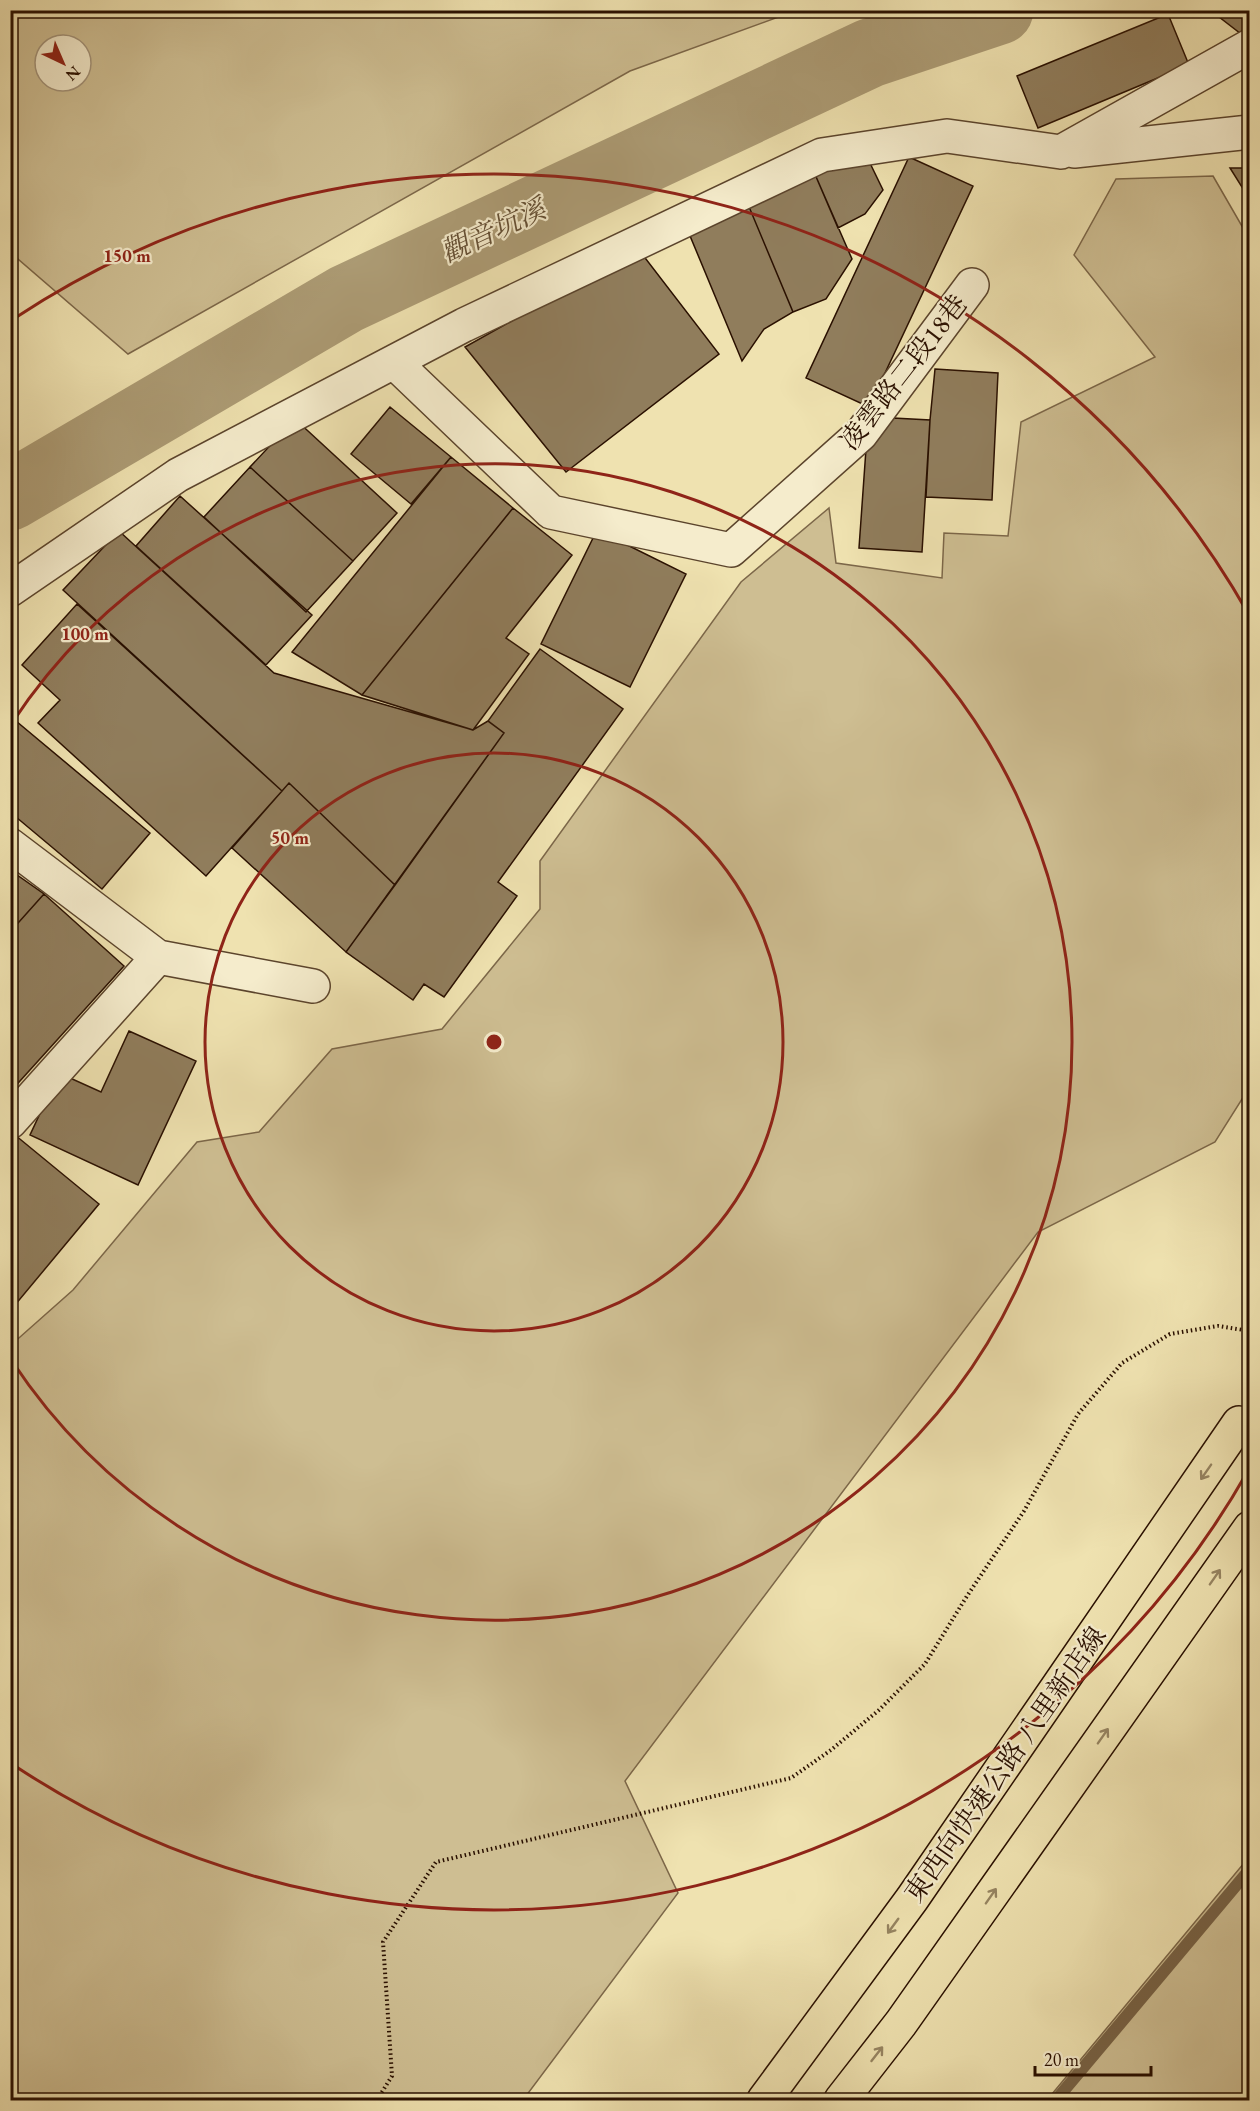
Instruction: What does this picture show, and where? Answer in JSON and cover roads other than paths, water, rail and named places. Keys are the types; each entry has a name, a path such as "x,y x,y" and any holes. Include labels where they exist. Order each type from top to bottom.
{"highway":[{"name":"東西向快速公路 八里新店線","path":"764,2100 912,1899 1239,1424"},
{"path":"841,2100 901,2023 1250,1528"}],"lane":[{"path":"1060,152 1250,46"},
{"path":"10,590 178,475 464,325 822,155 947,136 1060,152 1250,132"},
{"name":"凌雲路二段18巷","path":"394,362 551,512 731,550 861,434 972,285"},
{"path":"10,845 158,957 313,986"},
{"path":"10,1122 158,957"}],"waterway":[{"name":"觀音坑溪","path":"10,496 346,299 870,53 999,10"},
{"path":"1056,2100 1250,1869"}]}
